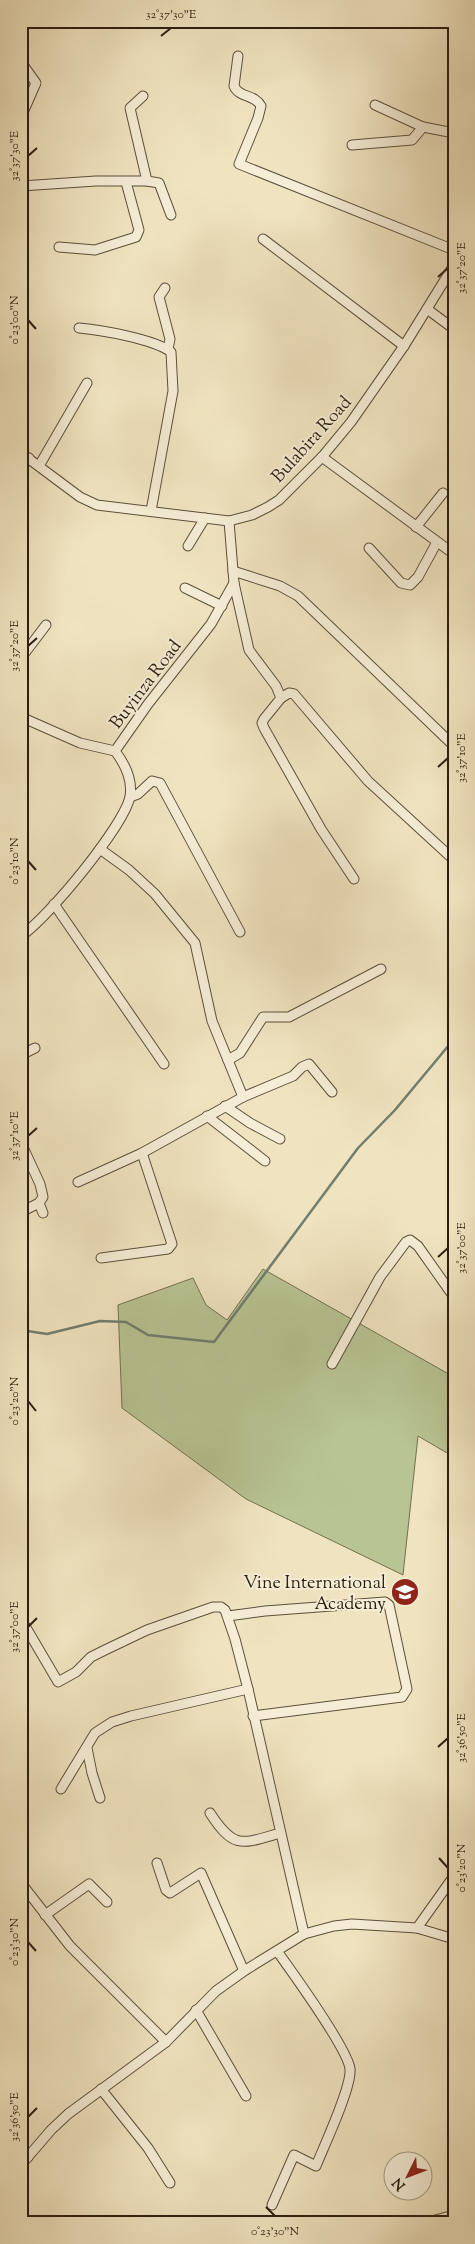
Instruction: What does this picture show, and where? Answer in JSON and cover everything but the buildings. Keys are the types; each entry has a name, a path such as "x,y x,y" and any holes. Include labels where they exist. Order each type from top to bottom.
{"street":[{"path":"238,56 234,86 238,92 257,100 261,106 258,118 238,164 454,250"},
{"path":"21,62 36,83 21,117"},
{"path":"143,96 130,108 147,180"},
{"path":"375,105 422,127 454,133"},
{"path":"352,144 412,140 422,127"},
{"path":"21,186 147,180 159,183 171,216"},
{"path":"59,247 94,250 132,240 136,237 139,230 126,182"},
{"path":"263,239 404,346"},
{"name":"Bulabira Road","path":"25,455 80,497 97,505 228,520 252,515 273,503 322,457 351,422 404,346 454,265"},
{"path":"150,511 174,390 172,356 168,349 170,339 159,296 165,288"},
{"path":"427,309 454,330"},
{"path":"79,328 135,339 168,349"},
{"path":"39,466 87,383"},
{"path":"21,468 25,455"},
{"path":"322,457 454,554"},
{"path":"416,527 443,493"},
{"path":"188,546 205,518"},
{"path":"228,520 234,583 250,653 276,686 281,698"},
{"path":"369,548 401,583 410,585 418,577 437,542"},
{"path":"233,571 280,586 298,596 454,746"},
{"name":"Buyinza Road","path":"130,797 130,780 123,761 115,751 148,704 211,624 234,583"},
{"path":"185,588 222,606"},
{"path":"21,658 46,624"},
{"path":"354,879 321,829 262,723 281,698 288,693 297,696 368,781 454,860"},
{"path":"21,717 80,744 115,751"},
{"path":"21,936 36,925 100,849 116,825 130,797 138,794 152,781 160,783 240,932"},
{"path":"100,849 129,870 155,894 195,943 217,1036 243,1096"},
{"path":"54,904 164,1064"},
{"path":"228,1060 240,1053 263,1017 288,1017 381,969"},
{"path":"21,1054 35,1048"},
{"path":"78,1182 142,1153 233,1101 293,1076 302,1067 310,1064 332,1092"},
{"path":"233,1101 235,1113"},
{"path":"225,1106 280,1138"},
{"path":"207,1116 265,1161"},
{"path":"21,1143 42,1190 43,1197 39,1203 21,1212"},
{"path":"101,1258 168,1249 172,1244 142,1153"},
{"path":"39,1203 43,1214"},
{"path":"332,1364 380,1277 402,1246 410,1240 418,1246 454,1297"},
{"path":"228,1616 265,1611 385,1602 389,1605 407,1689 402,1696 253,1716"},
{"path":"21,1619 58,1682 76,1672 95,1654 147,1630 213,1608 221,1608 228,1616 248,1689 304,1934"},
{"path":"61,1789 95,1734 112,1722 248,1689"},
{"path":"87,1748 100,1798"},
{"path":"210,1814 228,1836 239,1842 246,1843 280,1833"},
{"path":"157,1863 166,1890 170,1893 202,1873 244,1971"},
{"path":"417,1928 454,1876"},
{"path":"21,1883 70,1946 166,2042"},
{"path":"45,1915 89,1884 107,1902"},
{"path":"21,2165 51,2130 101,2089 166,2042 216,1991 244,1971 304,1934 334,1926 352,1924 417,1928 454,1939"},
{"path":"272,2205 294,2155 316,2166 350,2075 350,2067 339,2044 277,1951"},
{"path":"196,2010 246,2096"},
{"path":"101,2089 148,2148 170,2183"},
{"path":"21,2148 28,2157"},
{"path":"424,2223 454,2215"}],"green space":[{"path":"263,1269 454,1377 454,1457 418,1436 403,1575 246,1499 122,1408 118,1305 193,1278 206,1305 227,1320"}],"waterway":[{"path":"21,1330 47,1334 100,1321 126,1322 148,1335 214,1342 358,1148 395,1110 454,1039"}],"place":[{"name":"Vine International Academy","path":"405,1592"}]}
